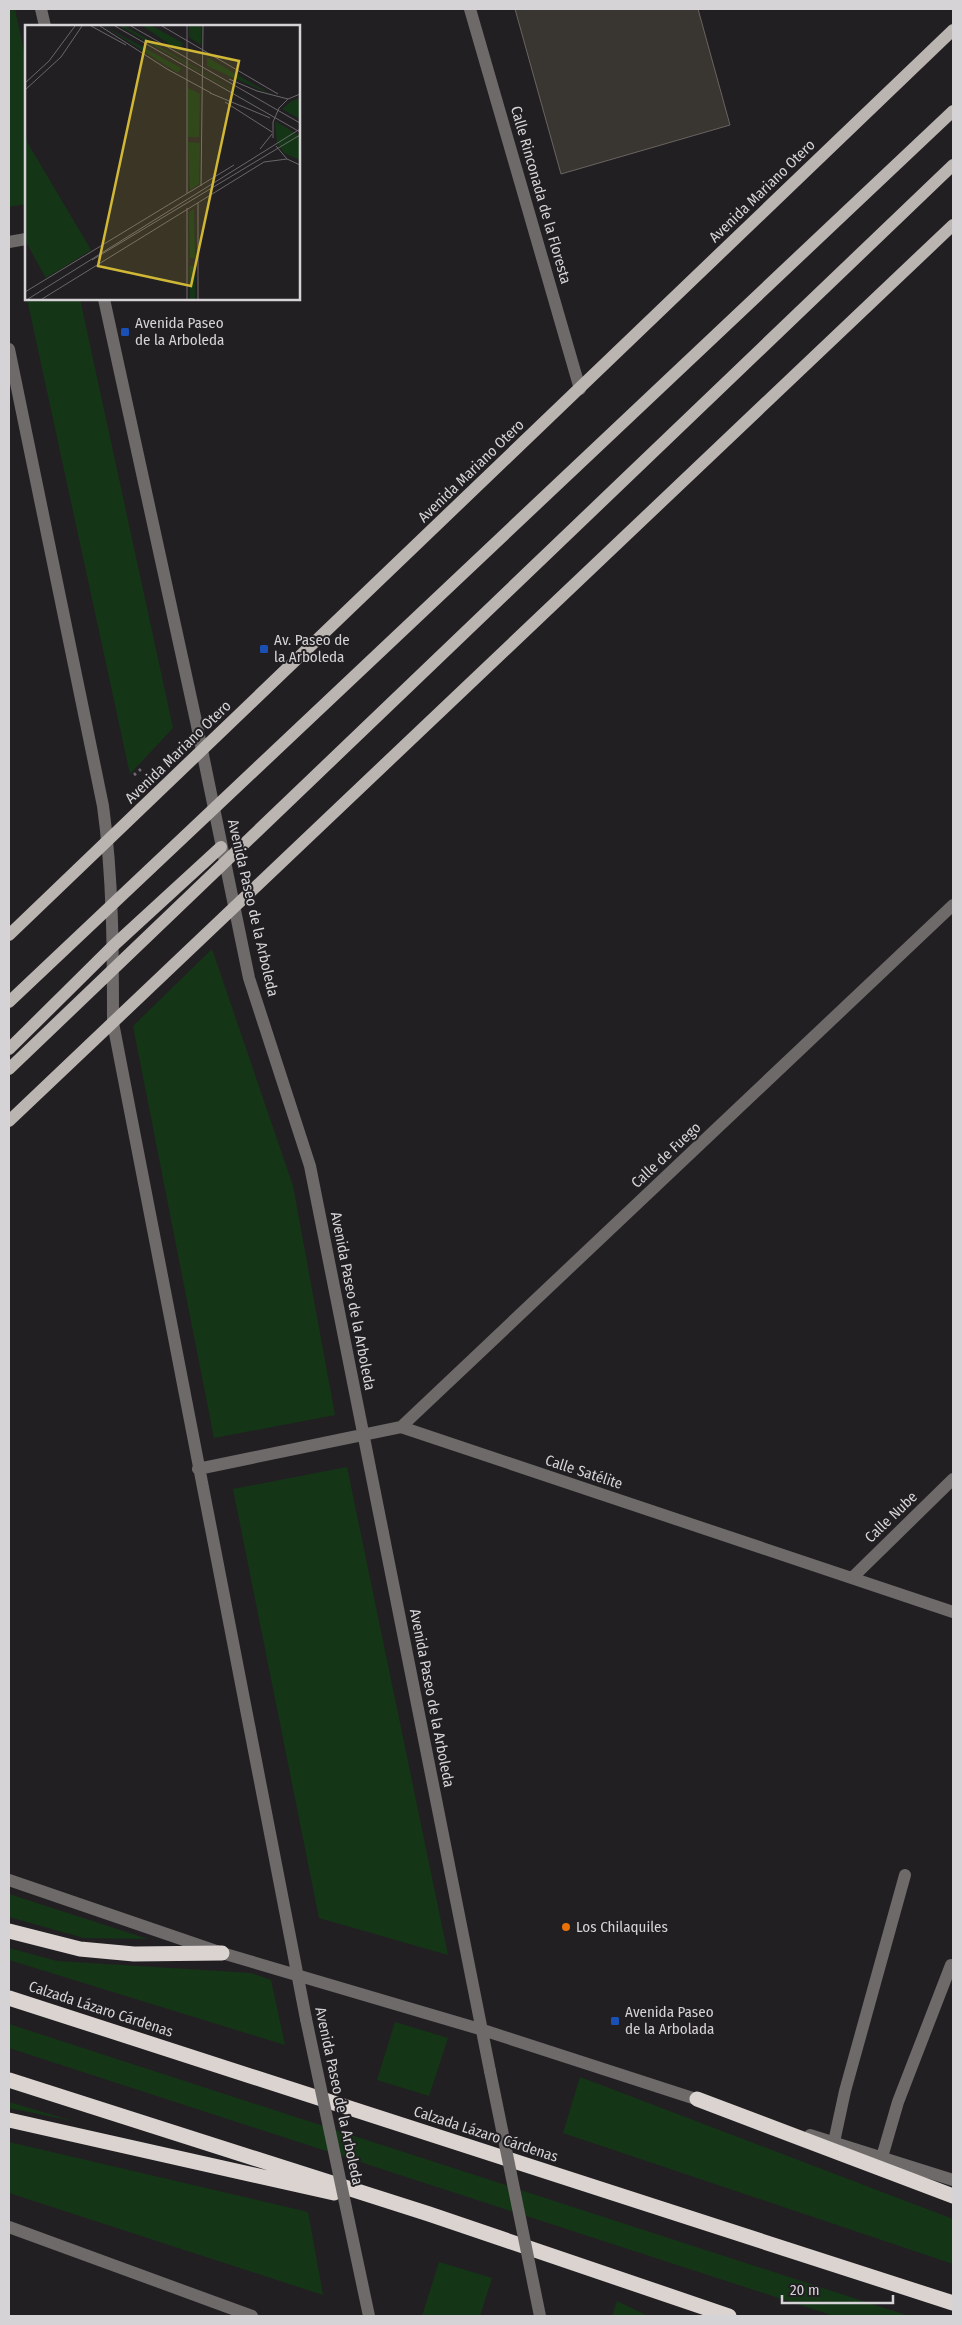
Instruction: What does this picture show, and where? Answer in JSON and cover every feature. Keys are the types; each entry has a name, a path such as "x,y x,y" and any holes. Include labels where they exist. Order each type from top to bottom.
{"highway":[{"path":"9,1931 80,1949 134,1954 222,1953"},
{"name":"Calzada Lázaro Cárdenas","path":"9,1998 953,2303"},
{"path":"9,2080 430,2214 729,2316"},
{"path":"697,2099 953,2196"},
{"path":"9,2120 430,2214"},
{"path":"660,2294 712,2316"}],"main road":[{"name":"Avenida Mariano Otero","path":"9,935 953,30"},
{"path":"9,1002 953,110"},
{"path":"9,1069 953,165"},
{"path":"9,1121 953,225"},
{"path":"9,1049 113,946 221,847"}],"street":[{"path":"41,9 45,25"},
{"name":"Calle Rinconada de la Floresta","path":"470,9 580,389"},
{"path":"9,242 25,239"},
{"name":"Avenida Paseo de la Arboleda","path":"104,300 249,978 310,1166 540,2316"},
{"name":"Avenida Paseo de la Arboleda","path":"9,349 103,806 108,841 113,946 113,1023 296,1976 370,2316"},
{"name":"Calle de Fuego","path":"401,1428 953,905"},
{"path":"198,1469 401,1428"},
{"name":"Calle Satélite","path":"401,1428 953,1612"},
{"name":"Calle Nube","path":"852,1578 953,1479"},
{"path":"834,2142 845,2091 904,1875"},
{"path":"9,1880 222,1953 483,2030 953,2180"},
{"path":"882,2157 898,2102 951,1965"},
{"path":"9,2227 252,2316"}],"green space":[{"path":"9,9 15,9 25,56 25,204 9,207"},
{"path":"27,300 80,300 173,728 130,774"},
{"path":"212,949 293,1186 335,1415 214,1438 133,1026"},
{"path":"347,1467 448,1955 319,1918 233,1489"},
{"path":"9,1894 148,1939 84,1938 9,1917"},
{"path":"9,1948 57,1961 251,1973 271,1980 285,2045 9,1960"},
{"path":"395,2022 448,2038 429,2096 377,2080"},
{"path":"9,2024 909,2316 834,2316 9,2048"},
{"path":"580,2077 953,2219 953,2264 563,2133"},
{"path":"9,2102 73,2121 9,2108"},
{"path":"9,2142 308,2212 323,2295 9,2193"},
{"path":"439,2262 492,2278 480,2316 422,2316"},
{"path":"617,2301 648,2316 612,2316"}],"building":[{"path":"515,9 698,9 730,125 561,174"}],"place":[{"name":"Avenida Paseo de la Arboleda","path":"125,332"},
{"name":"Av. Paseo de la Arboleda","path":"264,649"},
{"name":"Los Chilaquiles","path":"566,1927"},
{"name":"Avenida Paseo de la Arbolada","path":"615,2021"}]}
